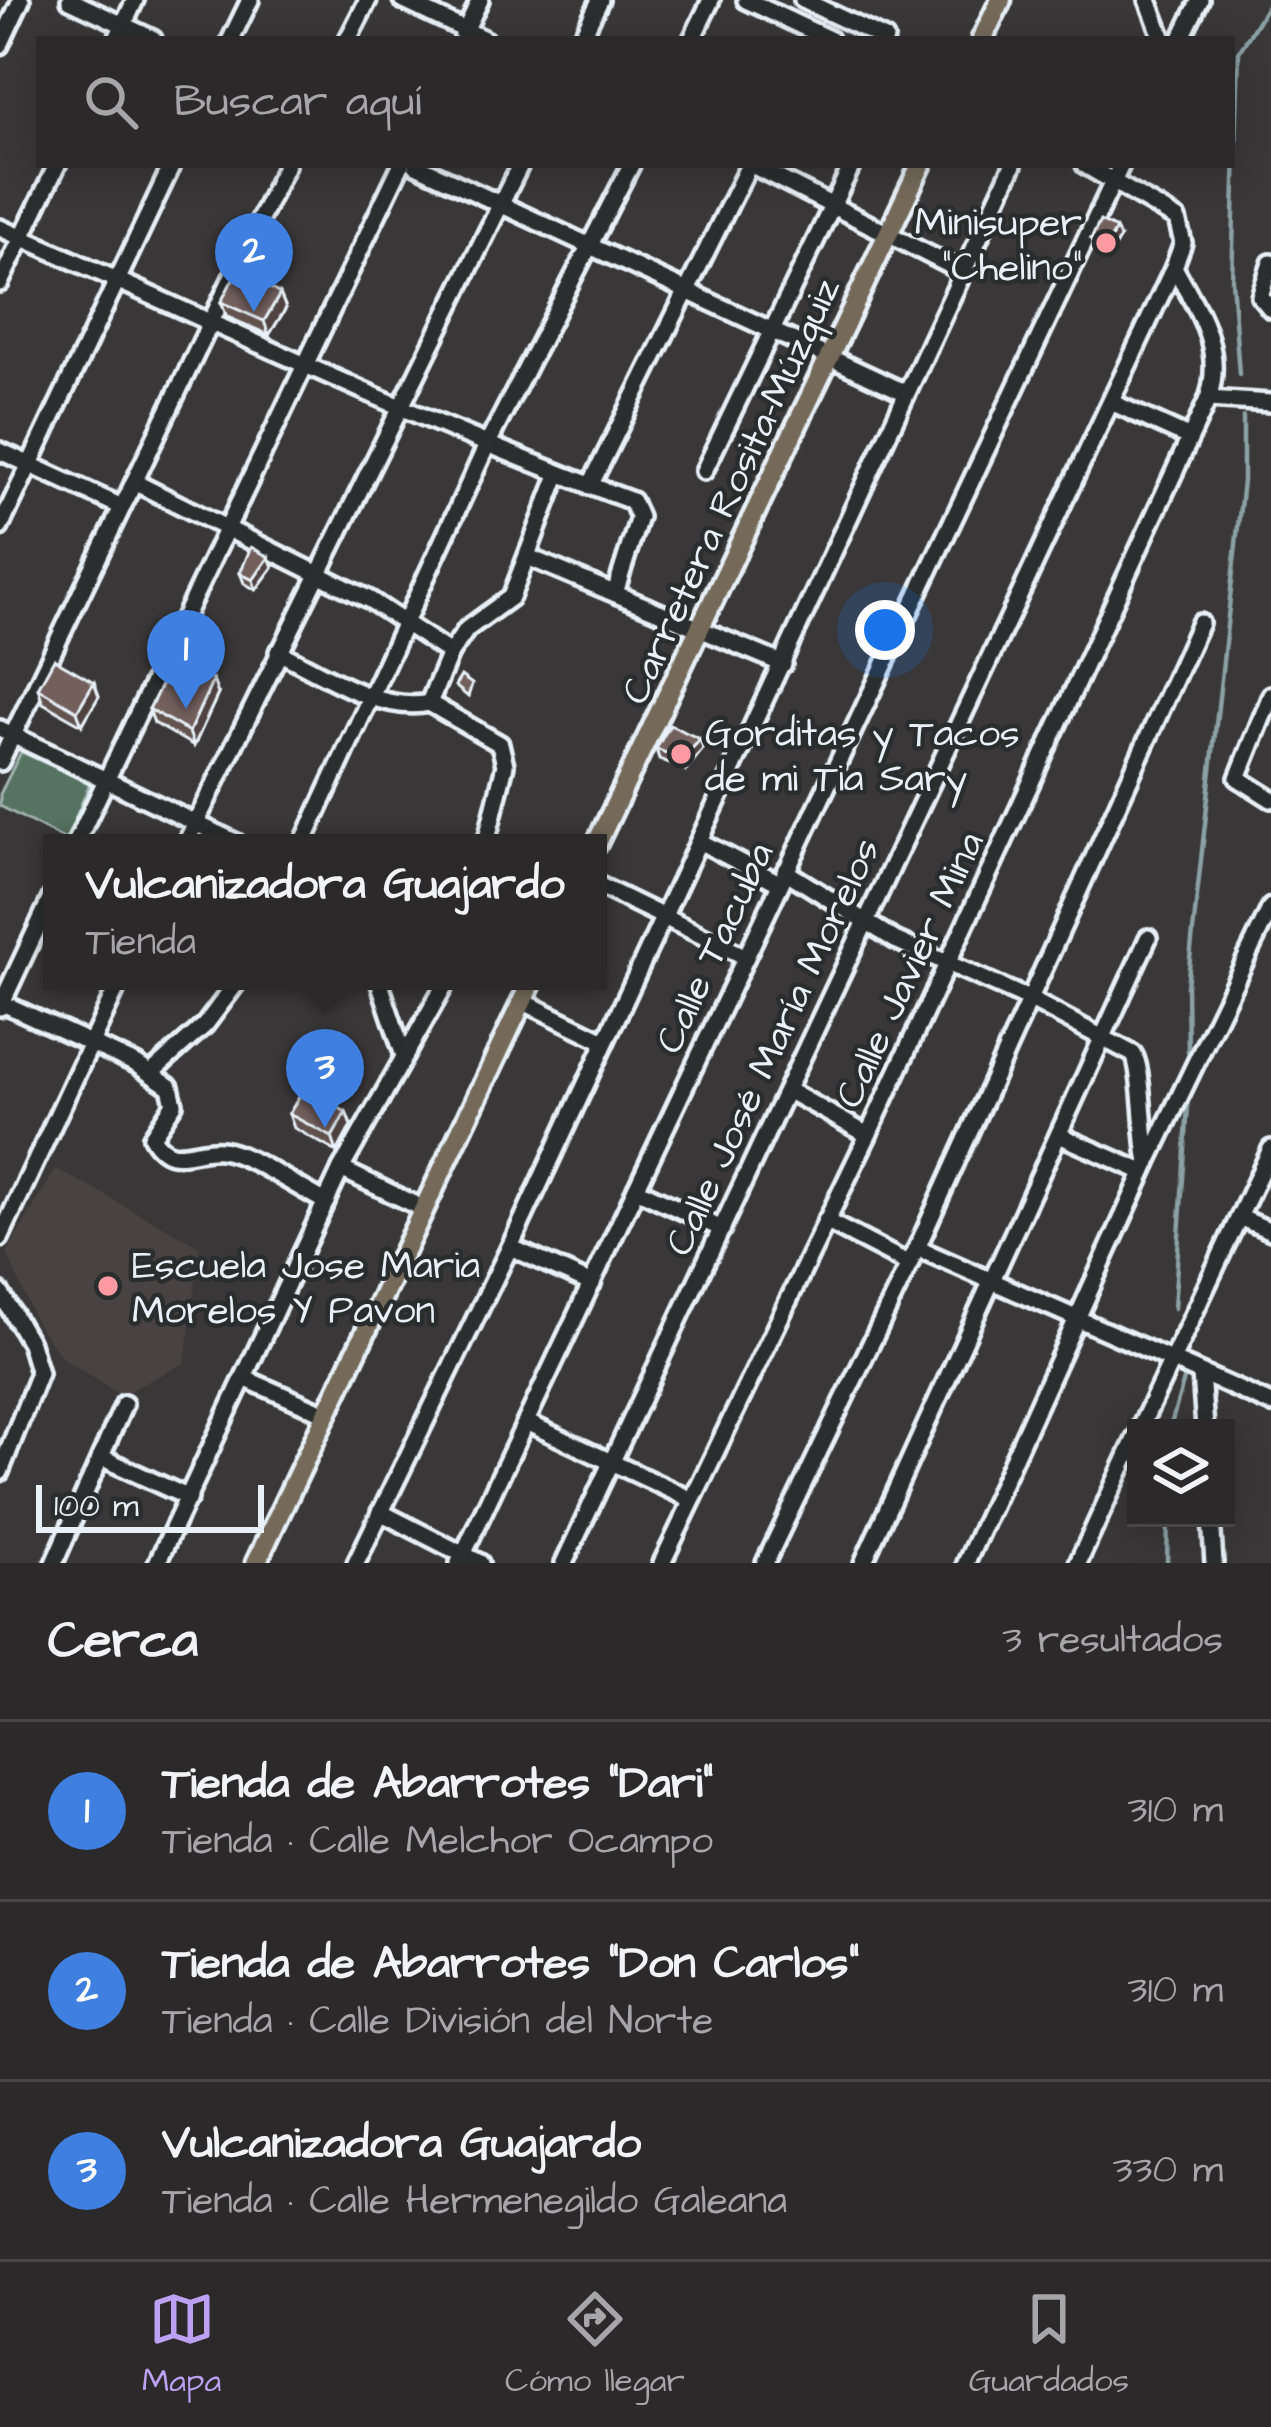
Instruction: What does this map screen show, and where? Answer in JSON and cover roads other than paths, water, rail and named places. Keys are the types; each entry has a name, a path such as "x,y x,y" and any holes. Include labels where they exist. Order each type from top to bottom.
{"main road":[{"path":"983,36 1001,0"},
{"name":"Carretera Rosita-Múzquiz","path":"601,834 920,168"},
{"path":"256,1563 528,990"}],"street":[{"path":"0,45 21,0"},
{"path":"70,0 120,32 135,0"},
{"path":"232,36 250,0"},
{"path":"350,36 368,0"},
{"path":"402,0 463,34 480,0"},
{"path":"582,36 600,0"},
{"path":"693,36 711,0"},
{"path":"746,0 806,34"},
{"path":"803,0 824,5 880,36"},
{"path":"1148,0 1162,36"},
{"path":"1182,36 1200,0"},
{"path":"0,283 56,168"},
{"path":"0,527 171,168"},
{"path":"0,762 6,732 122,507 285,168"},
{"path":"80,834 400,168"},
{"path":"422,168 904,392"},
{"path":"190,834 396,408 519,168"},
{"path":"307,834 487,445 594,246 630,168"},
{"path":"590,486 748,168"},
{"path":"756,168 961,271"},
{"path":"704,471 851,168"},
{"path":"356,1563 783,664 904,392 1012,168"},
{"name":"Calle José María Morelos","path":"564,1563 1174,266 1183,230 1168,210 1117,173"},
{"name":"Calle Tacuba","path":"461,1559 1117,173"},
{"path":"0,228 307,362 396,408 632,501 639,511 615,592"},
{"path":"1267,306 1260,288 1271,263"},
{"path":"1174,266 1212,341 1216,363 1208,399 1271,403"},
{"name":"Calle Javier Mina","path":"662,1563 868,1135 1208,399"},
{"path":"1111,402 1188,437"},
{"path":"0,451 122,507"},
{"path":"429,703 466,629 507,603 530,558 559,476"},
{"path":"134,482 316,572 403,620 425,641 450,653"},
{"path":"530,558 783,664"},
{"path":"764,1563 913,1256 1200,623"},
{"path":"278,652 368,694 416,705 429,703 505,751 489,834"},
{"path":"1271,695 1238,778 1271,799"},
{"path":"6,732 218,834"},
{"path":"699,841 1031,1000 1140,1063 1138,1115 1145,1167"},
{"path":"607,889 744,956"},
{"path":"966,1563 1145,1167 1271,907"},
{"path":"43,915 1,1004 152,1073 170,1087 175,1100 152,1137 159,1148 187,1157 226,1151 326,1202"},
{"path":"863,1563 1148,938"},
{"path":"0,1238 116,990"},
{"path":"152,1073 205,1025 231,990"},
{"path":"382,990 404,1056"},
{"path":"157,1563 341,1169 442,990"},
{"path":"522,1001 604,1041"},
{"path":"789,1091 868,1135"},
{"path":"1061,1136 1145,1167"},
{"path":"1144,1419 1271,1149"},
{"path":"341,1169 424,1209"},
{"path":"636,1189 722,1228"},
{"path":"1239,1217 1271,1232"},
{"path":"826,1221 994,1284 1271,1405"},
{"path":"509,1247 592,1284"},
{"path":"0,1292 31,1343 39,1373 6,1444 0,1472"},
{"path":"1201,1374 1204,1419"},
{"path":"246,1379 326,1414"},
{"path":"54,1563 124,1404"},
{"path":"528,1423 692,1500"},
{"path":"1078,1563 1127,1457"},
{"path":"103,1458 189,1498"},
{"path":"380,1512 461,1559 480,1563"},
{"path":"1212,1527 1214,1563"}],"waterway":[{"path":"1239,374 1232,280 1239,52 1271,0"},
{"path":"1188,1052 1187,986 1243,481 1243,417"},
{"path":"1174,1308 1188,1106"},
{"path":"1173,1419 1185,1376"},
{"path":"1167,1563 1168,1527"}],"place":[{"name":"Minisuper \"Chelino\"","path":"1106,243"},
{"name":"Tienda de Abarrotes \"Don Carlos\"","path":"254,312"},
{"name":"Tienda de Abarrotes \"Dari\"","path":"186,709"},
{"name":"Gorditas y Tacos de mi Tia Sary","path":"681,754"},
{"name":"Vulcanizadora Guajardo","path":"325,1128"},
{"name":"Escuela Jose Maria Morelos Y Pavon","path":"108,1286"}]}
